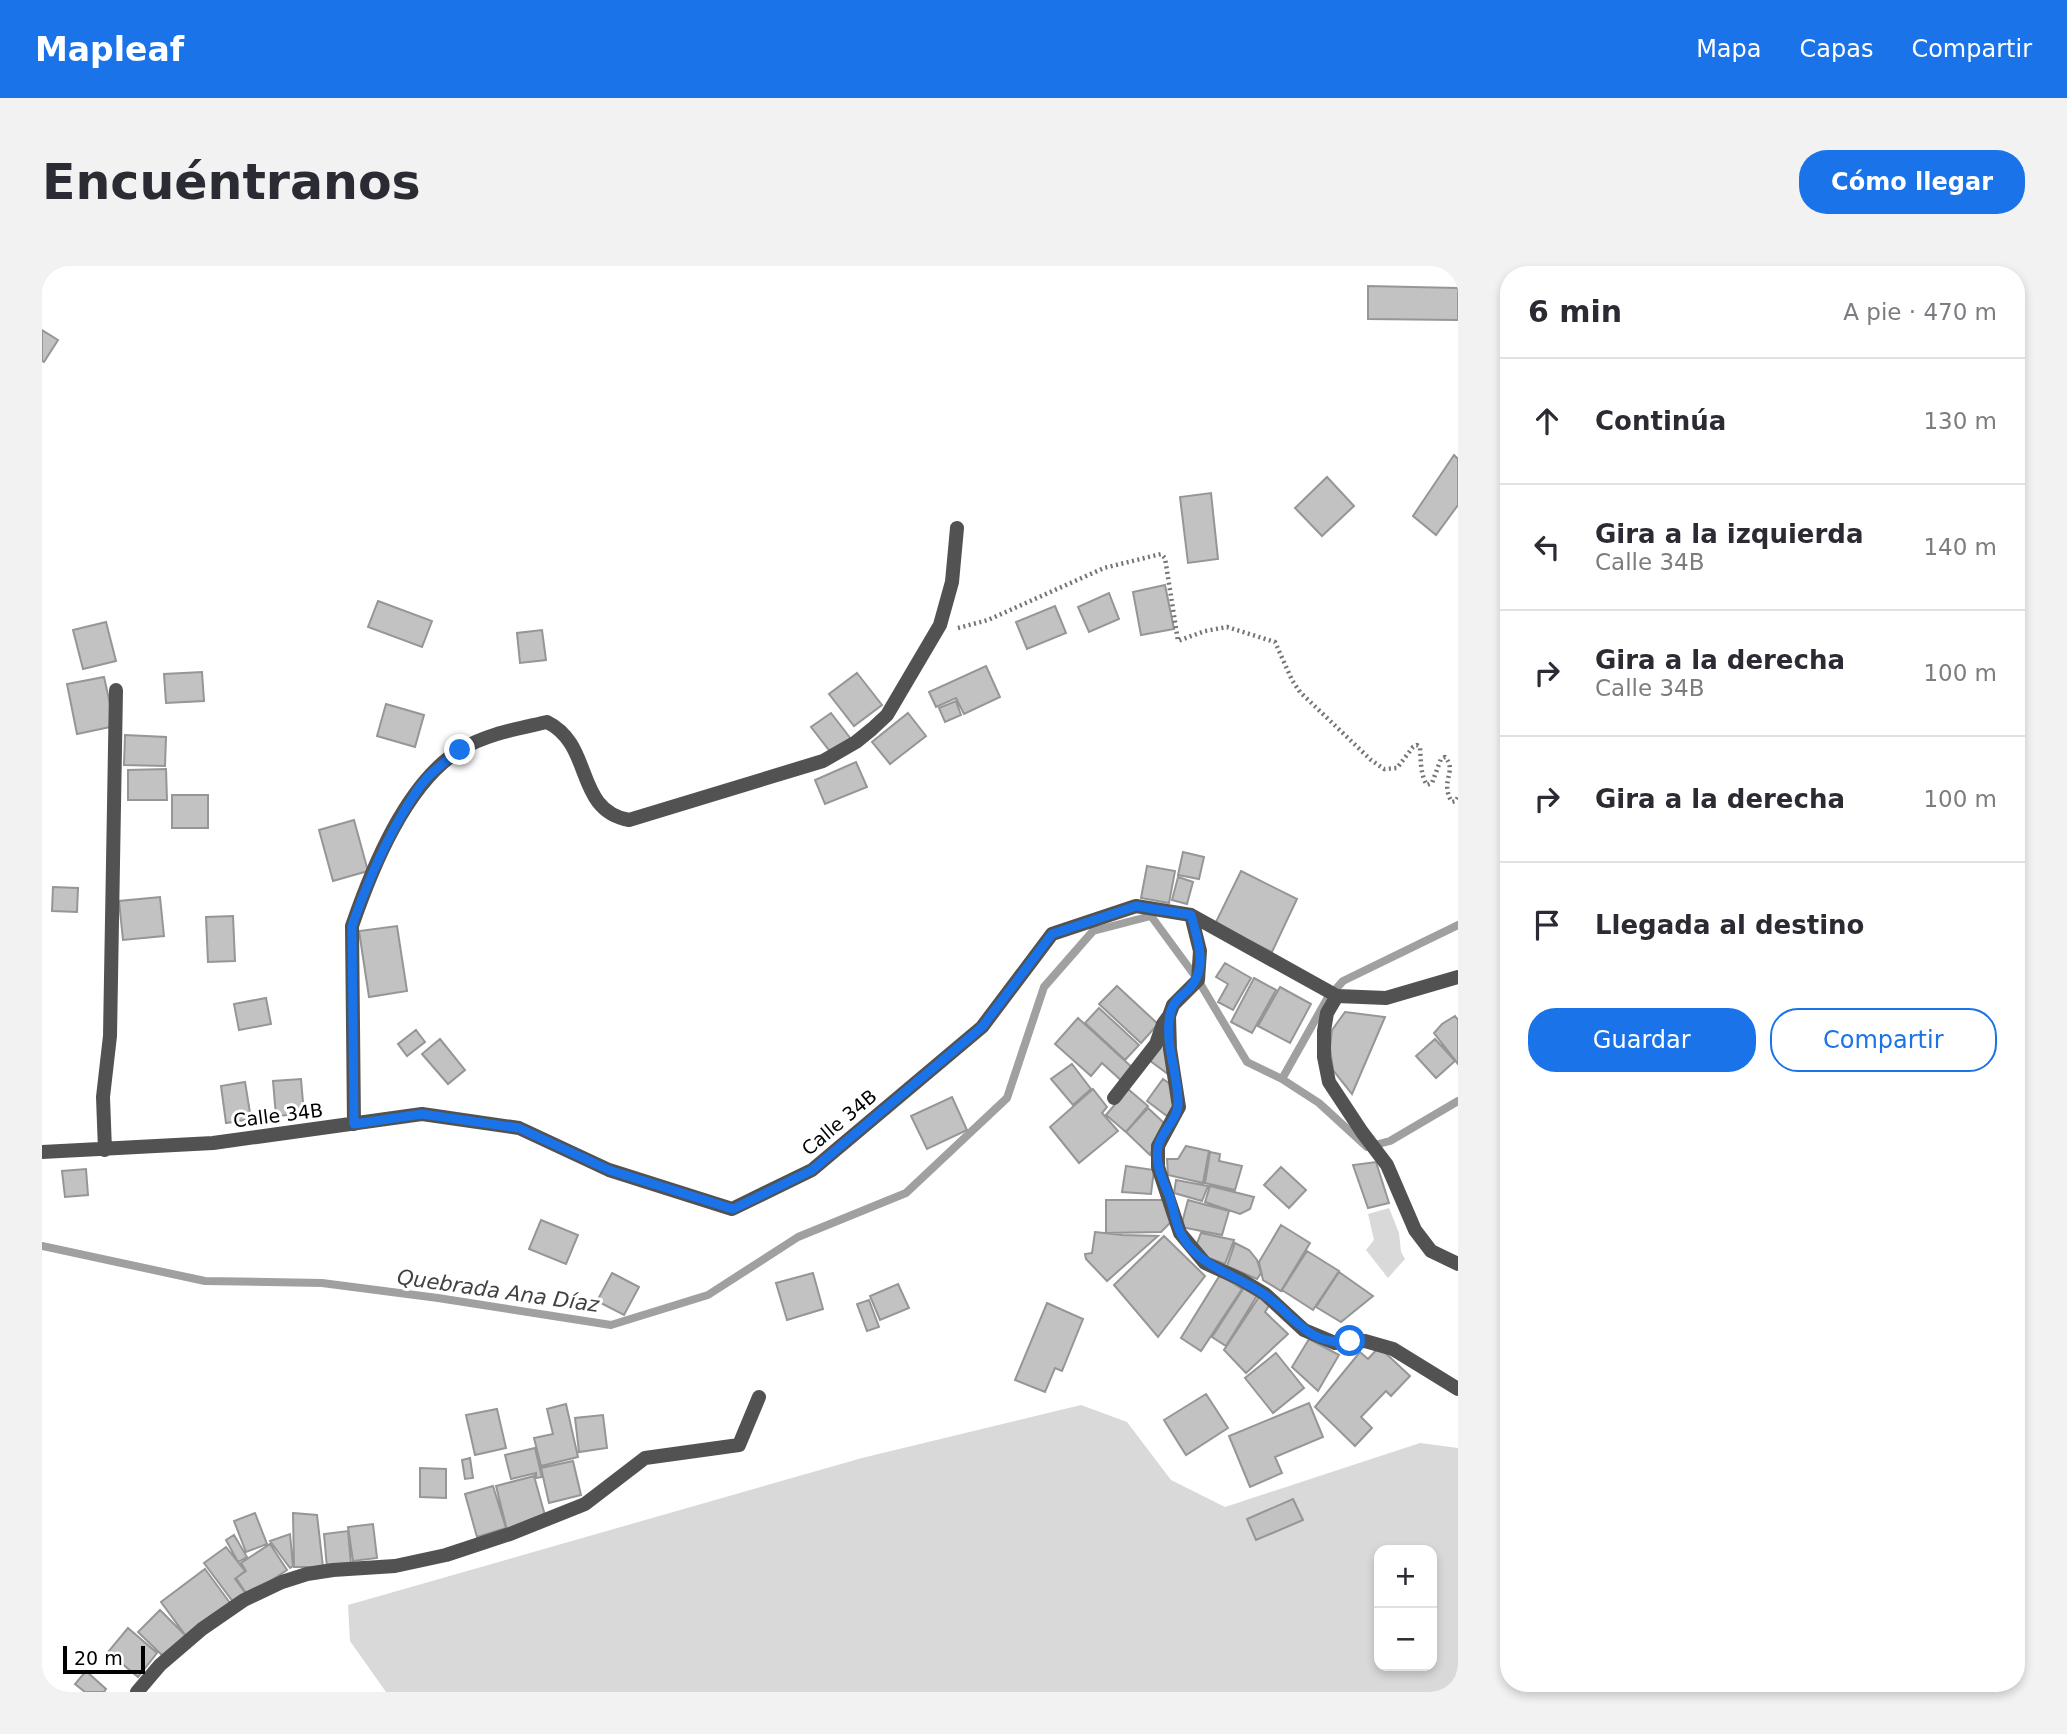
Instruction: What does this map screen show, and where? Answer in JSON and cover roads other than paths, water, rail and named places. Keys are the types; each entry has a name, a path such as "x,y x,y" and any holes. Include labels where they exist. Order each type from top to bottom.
{"street":[{"path":"354,1124 352,926 369,879 389,838 411,798 440,765 460,750 481,740 547,722 563,732 573,745 602,809 620,818 638,818 823,761 848,747 887,715 940,625 951,582 957,528"},
{"path":"105,1150 103,1097 110,1035 116,690"},
{"name":"Calle 34B","path":"42,1152 213,1143 422,1114 519,1128 609,1170 733,1209 812,1170 982,1027 1052,934 1136,906 1191,915 1332,993 1386,998 1458,977"},
{"path":"1114,1098 1156,1044 1173,1005 1198,980 1200,951 1191,915"},
{"path":"1332,993 1324,1031 1324,1057 1329,1082 1387,1165 1415,1230 1431,1251 1458,1264"},
{"path":"1169,1016 1170,1049 1179,1107 1158,1146 1158,1167 1180,1233 1205,1263 1265,1294 1304,1330 1335,1343 1365,1342 1393,1349 1458,1389"},
{"path":"137,1692 179,1647 262,1590 307,1574 395,1566 425,1560 548,1520 585,1504 645,1458 739,1445 759,1397"}],"waterway":[{"name":"Quebrada Ana Díaz","path":"42,1246 205,1281 322,1283 611,1325 708,1295 798,1237 906,1193 1007,1098 1044,987 1093,931 1151,916 1198,980 1247,1062 1282,1079 1319,1103 1367,1147 1390,1141 1458,1101"},
{"path":"1282,1079 1327,999 1343,981 1458,925"}]}
